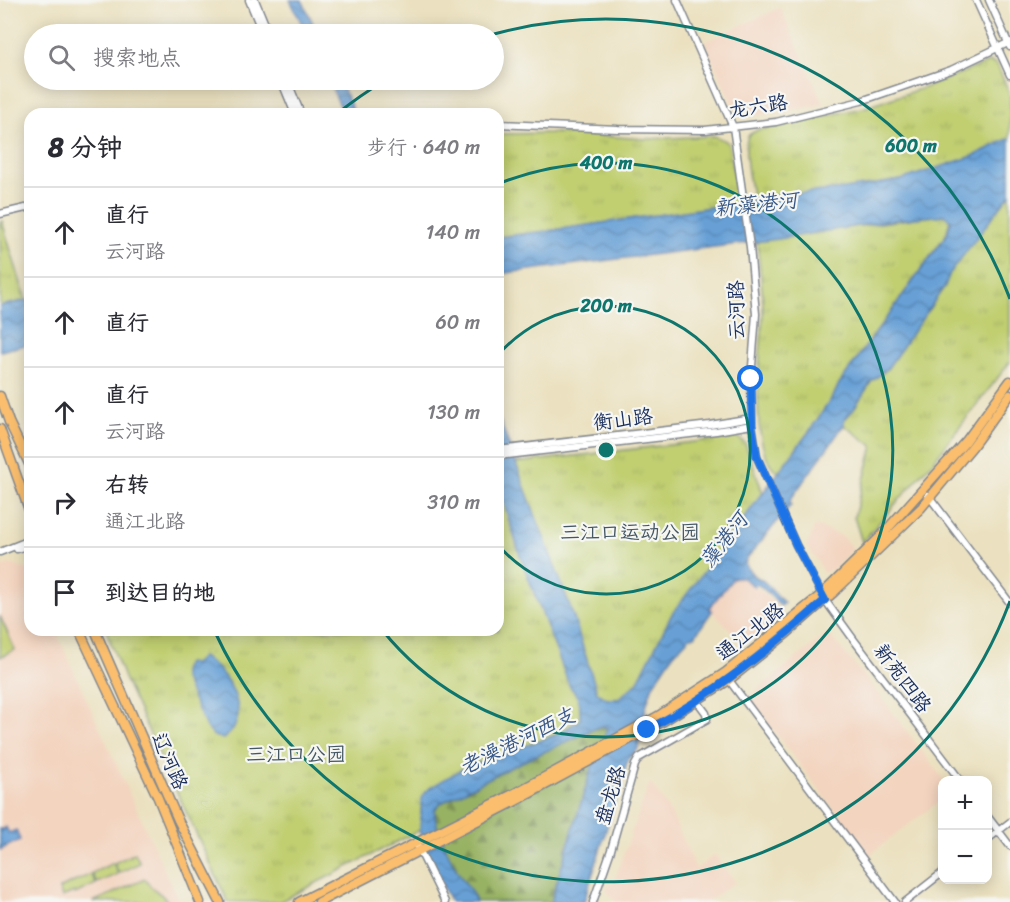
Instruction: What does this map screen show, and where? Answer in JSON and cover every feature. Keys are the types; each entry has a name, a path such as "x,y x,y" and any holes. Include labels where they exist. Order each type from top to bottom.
{"main road":[{"name":"通江北路","path":"448,831 650,720 726,672 824,597 923,491 966,441 1010,381"},
{"name":"通江北路","path":"448,831 595,758 697,701 729,680 785,635 931,498 1010,395"},
{"path":"0,396 24,453"},
{"path":"0,429 24,496"},
{"name":"辽河路","path":"83,636 158,798 200,902"},
{"name":"辽河路","path":"98,636 178,820 220,902"},
{"path":"319,902 448,831"},
{"path":"299,902 419,846"}],"street":[{"path":"249,0 259,24"},
{"path":"255,0 265,24"},
{"path":"677,0 733,127"},
{"path":"976,0 1010,75"},
{"path":"989,0 1009,44"},
{"name":"龙六路","path":"504,124 640,130 705,130 776,122 861,101 951,70 1009,44"},
{"path":"285,90 293,108"},
{"path":"291,90 299,108"},
{"name":"云河路","path":"733,127 750,247 756,314 751,379 752,422 757,457 796,545 824,597"},
{"path":"0,214 24,208"},
{"name":"衡山路","path":"504,450 710,425 752,422"},
{"name":"衡山路","path":"504,454 512,451"},
{"path":"923,491 931,498 1010,603"},
{"path":"0,554 24,543"},
{"path":"0,554 24,547"},
{"name":"新苑四路","path":"824,597 957,776"},
{"path":"729,680 895,902"},
{"name":"盘龙路","path":"593,902 611,850 635,765 639,759 707,719 706,713 697,701"},
{"path":"992,835 1010,822"},
{"path":"992,823 1010,846"},
{"path":"419,846 445,902"},
{"path":"905,902 938,876"}],"shaded area":[{"path":"780,8 823,103 747,117 735,110 704,42"},
{"path":"815,526 842,536 853,549 833,569 823,573 807,546"},
{"path":"9,564 24,568 24,636 58,636 179,902 0,902 0,568"},
{"path":"737,576 761,590 781,611 745,645 709,608 731,579"},
{"path":"828,633 941,776 938,776 938,802 869,855 748,697"},
{"path":"650,782 671,813 696,869 715,855 735,882 707,902 616,902 606,890 614,882"}],"green space":[{"path":"989,62 997,65 1010,95 1010,138 973,156 901,180 845,189 773,196 753,201 746,148 749,135 757,130 863,108 929,86"},
{"path":"559,133 646,139 714,136 726,141 729,145 738,203 504,236 504,134"},
{"path":"1010,194 1010,362 935,459 862,542 854,517 873,446 844,425 844,420 871,382 887,369 945,286 949,273"},
{"path":"936,215 949,218 947,233 839,384 811,429 778,472 768,460 762,443 759,421 758,397 763,311 757,241"},
{"path":"2,221 24,293 24,300 0,306 0,222"},
{"name":"三江口运动公园","path":"737,437 745,443 763,493 672,614 637,683 618,699 607,699 597,692 571,609 515,463"},
{"name":"三江口公园","path":"504,504 521,558 570,687 578,698 580,720 558,734 462,769 422,797 420,830 279,902 228,902 124,678 108,636 504,636"},
{"path":"0,616 15,650 0,657"},
{"path":"601,725 608,728 591,770 551,902 476,902 443,842 436,824 435,809 441,803 511,767"},
{"path":"135,853 140,863 119,873 114,863"},
{"path":"113,863 118,874 97,883 92,873"},
{"path":"91,874 96,884 75,894 74,892 62,897 59,889"},
{"path":"145,879 168,902 93,902"}],"water":[{"path":"290,0 302,0 313,24 302,24"},
{"path":"333,90 344,90 352,108 341,108"},
{"name":"新藻港河","path":"1010,138 1010,194 950,273 945,286 887,369 871,382 844,420 844,425 790,500 791,505 747,558 745,563 750,572 766,583 784,603 781,606 757,584 754,586 741,577 734,577 709,608 712,611 695,636 690,637 673,655 653,685 646,706 638,749 628,759 584,902 551,902 591,770 608,728 601,726 511,767 441,803 435,809 436,824 443,842 476,902 451,902 430,862 420,830 422,797 428,789 462,769 558,734 580,720 578,698 570,687 521,558 504,504 504,432 571,609 597,692 607,699 618,699 637,683 672,614 811,429 839,384 947,234 951,221 945,215 887,221 779,239 504,273 504,236 753,201 773,196 845,189 901,180 973,156"},
{"path":"24,301 24,345 0,351 0,306"},
{"path":"202,657 221,672 235,695 238,707 237,719 233,730 223,739 214,736 206,727 183,677 187,663 194,664"},
{"path":"6,827 9,833 16,830 20,840 0,850 0,828 1,830"}],"route":[{"path":"647,730 729,680 825,600 796,545 757,457 752,425 751,379"}],"water label":[{"name":"藻港河","path":"724,540"},
{"name":"老澡港河西支","path":"517,741"}]}
